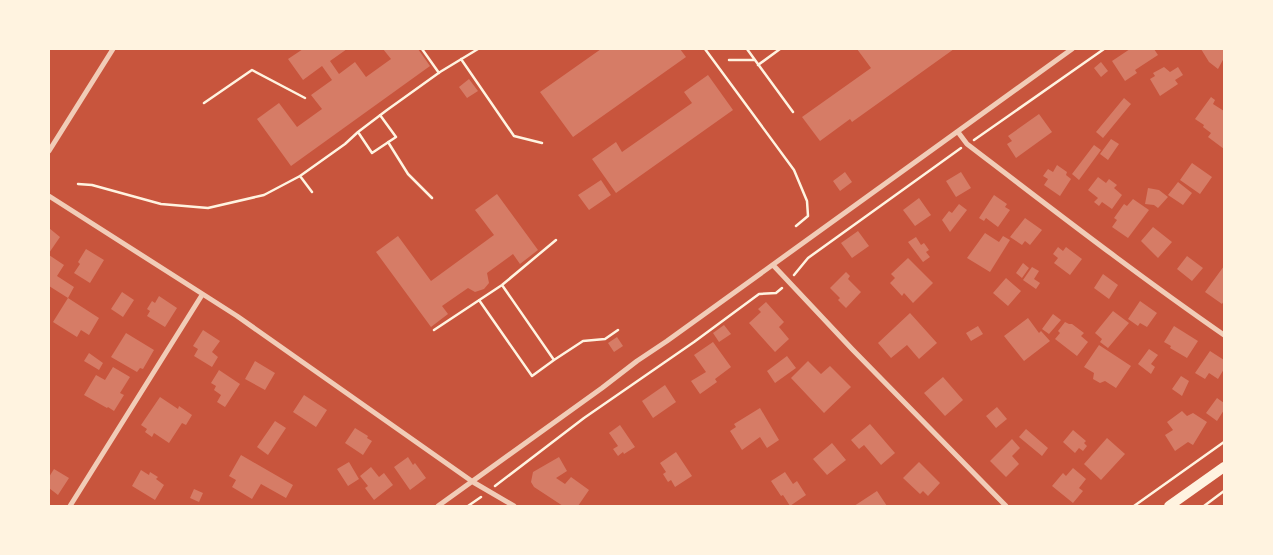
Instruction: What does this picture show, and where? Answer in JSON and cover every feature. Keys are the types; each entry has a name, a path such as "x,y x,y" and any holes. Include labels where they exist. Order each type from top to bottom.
{"main road":[{"path":"1169,506 1224,467"}],"street":[{"path":"49,151 113,49"},
{"path":"438,506 1072,49"},
{"path":"958,132 967,144 1155,287 1224,335"},
{"path":"49,196 237,316 473,482 514,506"},
{"path":"773,265 852,349 1006,506"},
{"path":"70,506 202,295"}],"path":[{"path":"422,49 439,73"},
{"path":"78,184 92,184 161,204 208,208 264,194 300,176 345,144 380,115 439,73 478,49"},
{"path":"706,49 794,170 807,201 808,216 796,226"},
{"path":"747,49 793,112"},
{"path":"758,65 780,49"},
{"path":"461,59 514,136 542,143"},
{"path":"729,60 755,60"},
{"path":"204,103 252,70 306,98"},
{"path":"358,132 372,153 396,137 380,115"},
{"path":"388,142 408,174 432,198"},
{"path":"300,176 312,192"},
{"path":"434,330 502,285 556,240"},
{"path":"502,285 554,360"},
{"path":"479,300 532,376 583,341 604,339 618,330"},
{"path":"1134,506 1224,442"},
{"path":"1204,506 1224,491"}],"building":[{"path":"303,49 347,49 330,61 339,74 355,62 366,77 391,59 383,49 418,49 430,66 291,166 257,119 279,103 297,127 322,109 311,95 332,80 322,66 303,80 288,59"},
{"path":"601,49 680,49 686,57 573,137 540,92"},
{"path":"857,49 954,49 852,122 850,119 820,141 802,117 871,68"},
{"path":"1130,49 1154,49 1158,55 1135,70 1137,73 1125,81 1112,61"},
{"path":"1201,49 1224,49 1224,58 1218,69 1209,62"},
{"path":"1101,62 1108,71 1101,77 1094,68"},
{"path":"1164,67 1170,72 1178,67 1183,75 1175,80 1178,84 1160,96 1150,79 1155,76 1153,73"},
{"path":"708,75 733,110 616,193 592,159 616,142 622,152 692,103 684,92"},
{"path":"469,79 478,91 467,98 459,87"},
{"path":"1211,97 1215,100 1213,104 1224,111 1224,149 1208,137 1211,133 1195,119"},
{"path":"1124,98 1131,104 1103,138 1096,132"},
{"path":"1039,114 1052,132 1016,158 1007,144 1012,141 1008,136"},
{"path":"1111,139 1119,144 1108,160 1100,154"},
{"path":"1094,145 1101,150 1079,180 1072,174"},
{"path":"1192,163 1212,177 1200,194 1180,180"},
{"path":"1057,165 1067,172 1066,175 1071,179 1060,196 1044,185 1048,179 1043,176 1048,169 1053,172"},
{"path":"845,172 852,182 840,191 833,181"},
{"path":"961,172 971,188 956,197 946,181"},
{"path":"1098,177 1106,183 1109,179 1117,185 1114,188 1122,195 1112,209 1102,202 1099,206 1094,202 1098,198 1088,190"},
{"path":"601,180 611,195 589,210 578,195"},
{"path":"1178,182 1192,193 1183,205 1168,195"},
{"path":"1148,188 1159,190 1168,197 1158,208 1154,205 1145,204"},
{"path":"497,194 538,250 520,264 513,254 487,273 489,283 484,289 475,292 468,288 442,306 448,314 431,327 376,252 398,236 431,281 494,235 475,210"},
{"path":"994,195 1007,204 1005,207 1010,210 998,227 986,218 984,221 979,218"},
{"path":"919,198 931,215 915,226 903,210"},
{"path":"1133,199 1149,210 1128,238 1112,227 1117,220 1114,218 1124,204 1127,206"},
{"path":"959,204 967,210 950,232 942,220 949,211 952,213"},
{"path":"1025,218 1042,230 1030,245 1025,241 1022,245 1010,237"},
{"path":"1153,227 1172,242 1158,258 1141,241"},
{"path":"49,228 60,237 49,253"},
{"path":"858,231 869,246 852,258 841,243"},
{"path":"985,233 999,242 1003,236 1010,240 990,272 967,258"},
{"path":"916,237 921,245 924,243 929,250 926,252 930,257 923,262 908,242"},
{"path":"1058,247 1063,251 1066,247 1082,259 1070,275 1054,263 1058,258 1053,254"},
{"path":"86,249 104,260 90,283 74,273"},
{"path":"49,255 64,265 57,276 74,287 68,298 49,286"},
{"path":"1187,256 1203,268 1192,281 1177,269"},
{"path":"908,258 933,283 913,303 904,293 902,296 890,283 895,278 891,274"},
{"path":"1023,263 1029,268 1022,278 1016,273"},
{"path":"1224,266 1224,301 1222,304 1205,292"},
{"path":"1032,267 1039,271 1034,279 1040,283 1036,289 1023,280"},
{"path":"846,272 850,276 848,279 861,292 846,308 838,300 840,298 830,288"},
{"path":"1103,274 1118,285 1109,299 1094,288"},
{"path":"1006,278 1021,291 1008,306 993,293"},
{"path":"122,292 134,300 123,317 111,309"},
{"path":"159,296 177,308 165,327 147,316 150,311 147,309 152,301 155,303"},
{"path":"68,298 99,318 89,335 81,330 77,337 53,322"},
{"path":"1140,301 1157,313 1147,327 1140,323 1138,326 1128,319"},
{"path":"766,302 784,322 779,327 789,339 775,352 749,323 761,312 758,309"},
{"path":"1113,311 1129,323 1108,348 1100,342 1102,339 1095,333"},
{"path":"910,313 937,343 919,359 907,345 891,358 878,343"},
{"path":"1053,314 1061,320 1049,334 1042,329"},
{"path":"1028,318 1039,333 1041,331 1050,341 1024,361 1004,336"},
{"path":"1065,322 1072,324 1084,333 1081,336 1088,342 1077,356 1055,339"},
{"path":"724,325 731,334 719,342 713,333"},
{"path":"978,326 983,334 971,341 966,333"},
{"path":"1174,326 1198,341 1187,358 1164,342"},
{"path":"203,330 220,341 212,352 218,357 212,367 194,356 198,349 193,346"},
{"path":"126,333 154,350 143,369 140,368 137,372 111,357"},
{"path":"617,337 623,346 614,352 608,343"},
{"path":"713,342 731,367 715,379 717,382 700,394 691,381 706,372 694,355"},
{"path":"1099,345 1131,366 1116,388 1105,381 1100,383 1093,379 1094,373 1084,367"},
{"path":"1149,349 1158,355 1151,364 1155,367 1151,374 1138,364"},
{"path":"1210,351 1224,360 1224,369 1218,379 1209,373 1205,379 1195,373"},
{"path":"89,353 103,363 99,370 84,361"},
{"path":"787,356 796,368 775,383 767,371"},
{"path":"255,361 275,373 265,390 245,379"},
{"path":"808,361 821,374 830,366 851,387 824,413 791,378"},
{"path":"113,367 130,377 120,393 124,395 114,411 84,395 96,375 105,380"},
{"path":"219,370 240,384 225,407 217,402 221,395 214,390 216,386 211,383"},
{"path":"1181,376 1189,381 1182,396 1172,389"},
{"path":"943,377 963,400 945,416 924,393"},
{"path":"665,385 676,402 653,418 642,401"},
{"path":"304,395 327,410 316,427 293,412"},
{"path":"160,397 178,409 179,406 192,415 186,425 182,423 169,443 154,433 152,437 145,432 147,429 141,425"},
{"path":"1217,398 1224,403 1224,410 1217,421 1206,413"},
{"path":"997,407 1007,419 996,428 986,416"},
{"path":"760,408 779,440 767,448 760,437 742,450 730,431 736,427 734,424"},
{"path":"1182,411 1187,416 1193,413 1207,422 1193,445 1188,442 1175,451 1165,435 1173,430 1167,422"},
{"path":"275,421 286,428 268,455 257,447"},
{"path":"870,424 895,453 881,465 864,445 859,449 851,440"},
{"path":"620,425 635,447 618,456 613,449 618,446 609,433"},
{"path":"355,428 368,436 367,438 372,441 363,455 345,443"},
{"path":"1026,429 1048,448 1042,456 1019,437"},
{"path":"1073,430 1086,441 1084,443 1087,446 1083,451 1079,448 1075,453 1063,442"},
{"path":"1107,438 1125,454 1101,480 1084,464"},
{"path":"1012,439 1020,448 1012,456 1019,464 1006,477 990,461"},
{"path":"832,443 846,460 827,475 813,459"},
{"path":"676,452 692,476 675,487 671,480 668,482 663,474 666,472 660,463"},
{"path":"241,455 293,485 286,498 261,484 252,499 232,487 236,480 229,476"},
{"path":"408,457 426,478 410,490 394,467"},
{"path":"559,457 567,471 556,478 565,484 571,477 589,490 578,506 563,506 534,487 531,482 533,472"},
{"path":"349,462 359,479 348,486 337,469"},
{"path":"919,462 940,483 928,496 923,491 920,494 903,478"},
{"path":"371,467 379,477 384,473 393,485 374,500 365,488 368,486 360,476"},
{"path":"1073,468 1086,479 1079,488 1083,491 1073,503 1052,486 1063,473 1066,476"},
{"path":"54,469 69,478 58,495 49,488 49,477"},
{"path":"141,470 149,475 150,472 158,477 156,479 164,485 155,500 132,486"},
{"path":"785,472 793,484 797,481 806,495 790,506 771,481"},
{"path":"194,489 203,493 199,502 190,498"},
{"path":"877,491 887,506 854,506"}]}
